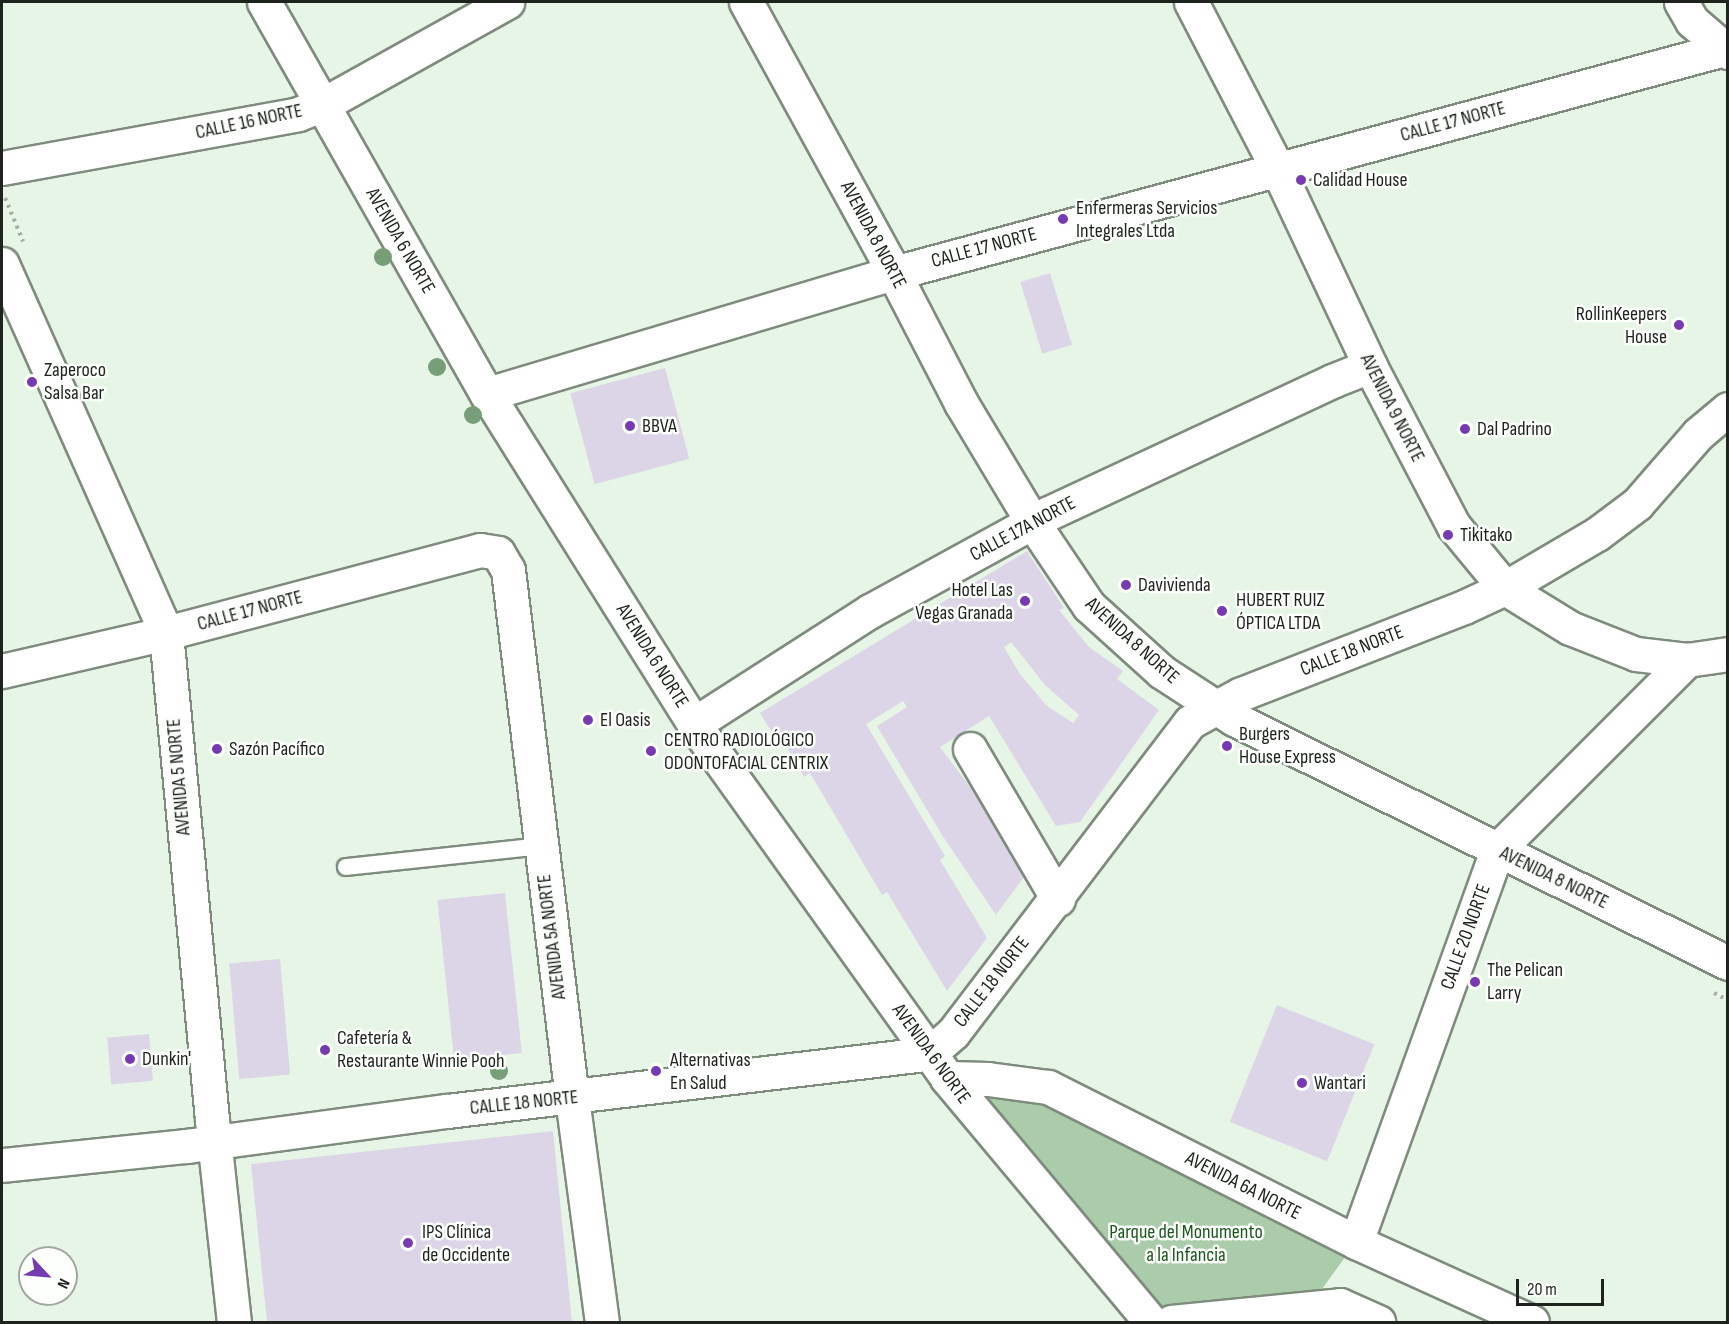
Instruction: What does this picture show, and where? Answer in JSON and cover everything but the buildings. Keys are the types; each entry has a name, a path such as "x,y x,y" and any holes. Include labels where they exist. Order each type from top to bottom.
{"street":[{"name":"AVENIDA 6 NORTE","path":"264,2 487,394 694,724 939,1066 1150,1323"},
{"name":"CALLE 16 NORTE","path":"2,168 298,114 322,105 507,2"},
{"name":"AVENIDA 8 NORTE","path":"746,2 894,273 961,403 1033,523 1089,606 1162,672 1234,719 1728,963"},
{"name":"AVENIDA 9 NORTE","path":"1191,2 1277,168 1370,366 1453,525 1505,588 1570,628 1636,654 1687,660 1728,654"},
{"path":"1681,2 1692,21 1727,50"},
{"name":"CALLE 17 NORTE","path":"487,394 894,273 1277,168 1727,50"},
{"name":"AVENIDA 5 NORTE","path":"2,264 166,633 214,1141 234,1323"},
{"name":"CALLE 17A NORTE","path":"694,724 870,611 1047,514 1300,395 1370,366"},
{"name":"CALLE 18 NORTE","path":"2,1165 447,1111 939,1066 953,1032 1058,899 1190,722 1214,706 1464,607 1505,588 1597,534 1637,504 1698,434 1728,409"},
{"name":"CALLE 17 NORTE","path":"2,670 166,633 480,550 498,553"},
{"name":"AVENIDA 5A NORTE","path":"498,553 508,570 572,1098 602,1323"},
{"name":"CALLE 20 NORTE","path":"1356,1242 1497,850 1687,660"},
{"path":"970,749 1058,899"},
{"name":"AVENIDA 6A NORTE","path":"939,1066 988,1079 1048,1088 1356,1242 1532,1323"},
{"path":"1171,1323 1340,1305 1378,1323"}],"lane":[{"path":"346,867 541,846"}],"green space":[{"name":"Parque del Monumento a la Infancia","path":"988,1079 1048,1087 1356,1242 1309,1307 1340,1305 1332,1322 1151,1322 973,1111"}],"place":[{"name":"Calidad House","path":"1301,180"},
{"name":"Enfermeras Servicios Integrales Ltda","path":"1063,219"},
{"name":"RollinKeepers House","path":"1679,325"},
{"name":"Zaperoco Salsa Bar","path":"32,382"},
{"name":"BBVA","path":"630,426"},
{"name":"Dal Padrino","path":"1465,429"},
{"name":"Tikitako","path":"1448,535"},
{"name":"Davivienda","path":"1126,585"},
{"name":"Hotel Las Vegas Granada","path":"1025,601"},
{"name":"HUBERT RUIZ ÓPTICA LTDA","path":"1222,611"},
{"name":"El Oasis","path":"588,720"},
{"name":"Burgers House Express","path":"1227,746"},
{"name":"Sazón Pacífico","path":"217,749"},
{"name":"CENTRO RADIOLÓGICO ODONTOFACIAL CENTRIX","path":"651,751"},
{"name":"The Pelican Larry","path":"1475,982"},
{"name":"Cafetería & Restaurante Winnie Pooh","path":"325,1050"},
{"name":"Dunkin'","path":"130,1059"},
{"name":"Alternativas En Salud","path":"656,1071"},
{"name":"Wantari","path":"1302,1083"},
{"name":"IPS Clínica de Occidente","path":"408,1243"}]}
